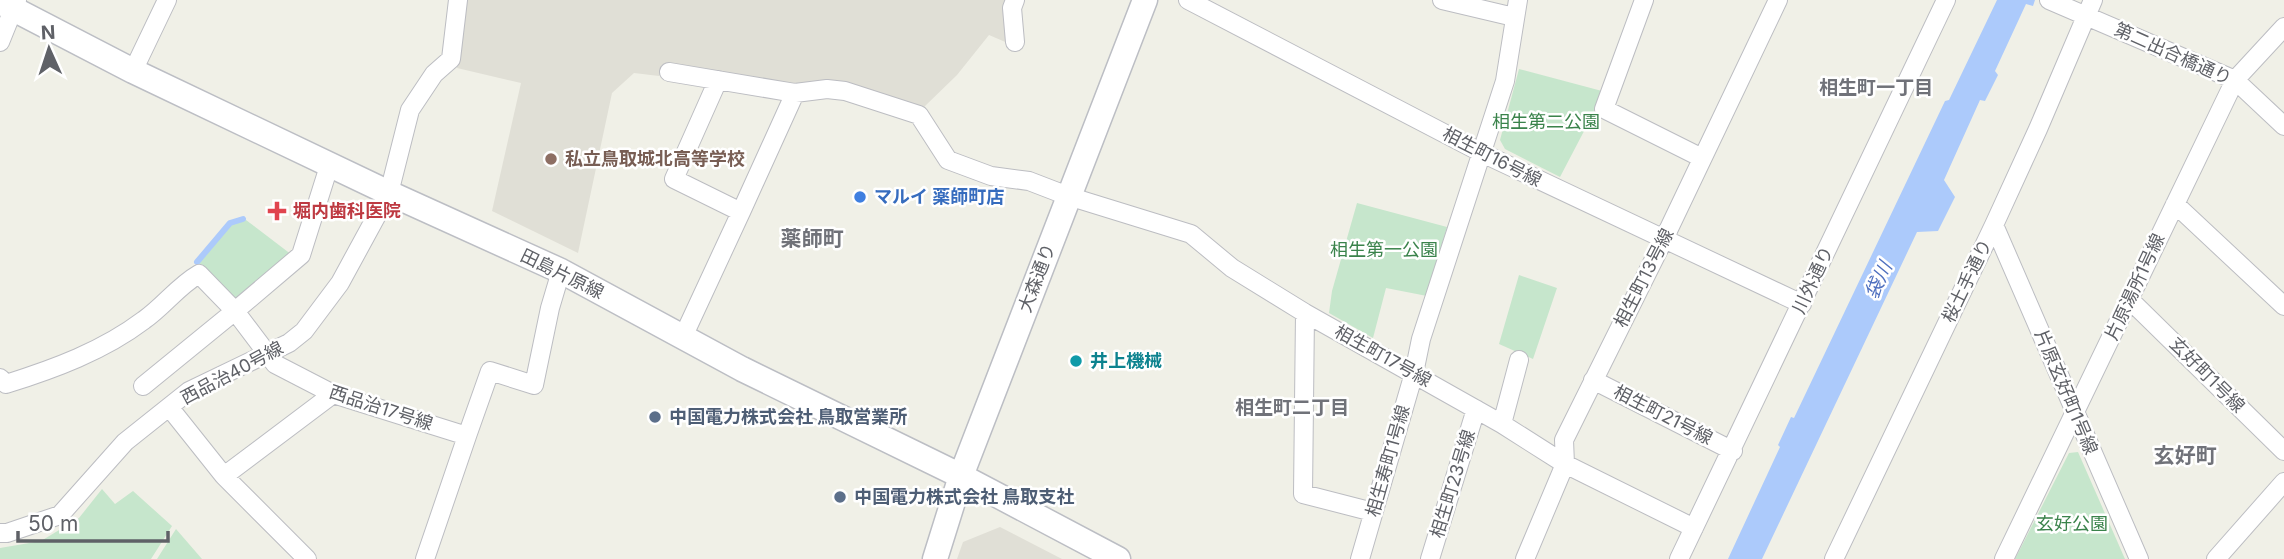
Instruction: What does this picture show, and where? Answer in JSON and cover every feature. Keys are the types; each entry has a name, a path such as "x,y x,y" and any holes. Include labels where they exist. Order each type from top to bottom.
{"main road":[{"name":"大森通り","path":"935,559 961,476 1145,0"},
{"name":"田島片原線","path":"10,5 133,71 388,193 561,271 742,369 961,476 1118,559"}],"street":[{"path":"133,71 167,0"},
{"name":"西品治40号線","path":"0,533 60,515 125,442 169,407 190,391 289,343 320,313 340,283 388,193 410,110 434,74 451,59 458,0"},
{"path":"1015,0 1012,8 1015,42"},
{"name":"相生町16号線","path":"1188,0 1482,153 1802,304"},
{"path":"1442,0 1516,8"},
{"path":"1644,0 1604,109 1702,158"},
{"name":"相生町13号線","path":"1525,559 1565,464 1564,440 1664,239 1777,0"},
{"name":"川外通り","path":"1679,559 1945,0"},
{"name":"第二出合橋通り","path":"2053,1 2089,8 2235,80 2284,126"},
{"path":"0,42 10,5"},
{"name":"相生寿町1号線","path":"1360,559 1414,373 1421,339 1505,81 1516,8"},
{"name":"桜土手通り","path":"1834,559 1994,225 2089,8"},
{"name":"片原湯所1号線","path":"2004,559 2235,80 2284,27"},
{"name":"相生町17号線","path":"669,72 795,93 827,89 845,91 919,115 948,160 991,176 1029,181 1068,196 1191,234 1232,268 1305,313 1502,424 1565,464 1694,528"},
{"path":"718,80 674,179 741,212"},
{"path":"683,337 795,93"},
{"path":"143,386 302,255 330,163"},
{"path":"2175,204 2284,306"},
{"name":"片原玄好町1号線","path":"1994,225 2139,559"},
{"path":"425,559 490,371 534,385 550,308 561,271"},
{"name":"西品治17号線","path":"0,379 5,384 59,368 113,340 146,319 187,281 199,274 235,311 275,364 333,394 467,436"},
{"name":"玄好町1号線","path":"2129,299 2284,451"},
{"path":"1305,313 1303,494 1373,513"},
{"path":"1502,424 1520,360"},
{"name":"相生町21号線","path":"1593,380 1732,451"},
{"path":"224,476 333,394"},
{"path":"169,407 224,476 307,559"},
{"name":"相生町23号線","path":"1430,559 1476,409"},
{"path":"2216,559 2284,482"}],"shaded area":[{"name":"私立鳥取城北高等学校","path":"463,0 1010,0 1010,44 989,35 957,75 923,108 668,66 659,76 634,73 612,93 578,253 492,211 521,83 457,68"},
{"path":"1000,527 1062,559 957,559 963,542"}],"green space":[{"name":"相生第二公園","path":"1519,69 1602,91 1560,177 1505,149 1500,140"},
{"name":"相生第一公園","path":"1357,203 1447,227 1427,296 1386,288 1373,338 1329,313 1332,291"},
{"path":"246,220 292,255 235,301 231,301 197,263 230,225"},
{"path":"1519,275 1557,288 1533,359 1499,344"},
{"name":"玄好公園","path":"2078,452 2125,559 2015,559 2069,453"},
{"path":"102,489 115,504 133,491 172,526 151,559 0,559 0,548 41,541 79,518"},
{"path":"176,529 202,559 157,559"}],"water":[{"name":"袋川","path":"1997,0 2035,0 2033,6 2026,4 1995,71 1998,75 1985,101 1980,100 1944,180 1955,197 1938,231 1917,232 1762,559 1728,559 1780,447 1778,445 1791,417 1794,418 1945,101 1949,100"}],"waterway":[{"path":"197,262 230,223 243,219"}],"place":[{"name":"私立鳥取城北高等学校","path":"551,159"},
{"name":"マルイ 薬師町店","path":"860,197"},
{"name":"堀内歯科医院","path":"277,211"},
{"name":"井上機械","path":"1076,361"},
{"name":"中国電力株式会社 鳥取営業所","path":"655,417"},
{"name":"中国電力株式会社 鳥取支社","path":"840,497"}],"district":[{"name":"相生町一丁目","path":"1876,87"},
{"name":"薬師町","path":"812,239"},
{"name":"相生町二丁目","path":"1292,407"},
{"name":"玄好町","path":"2185,456"}]}
